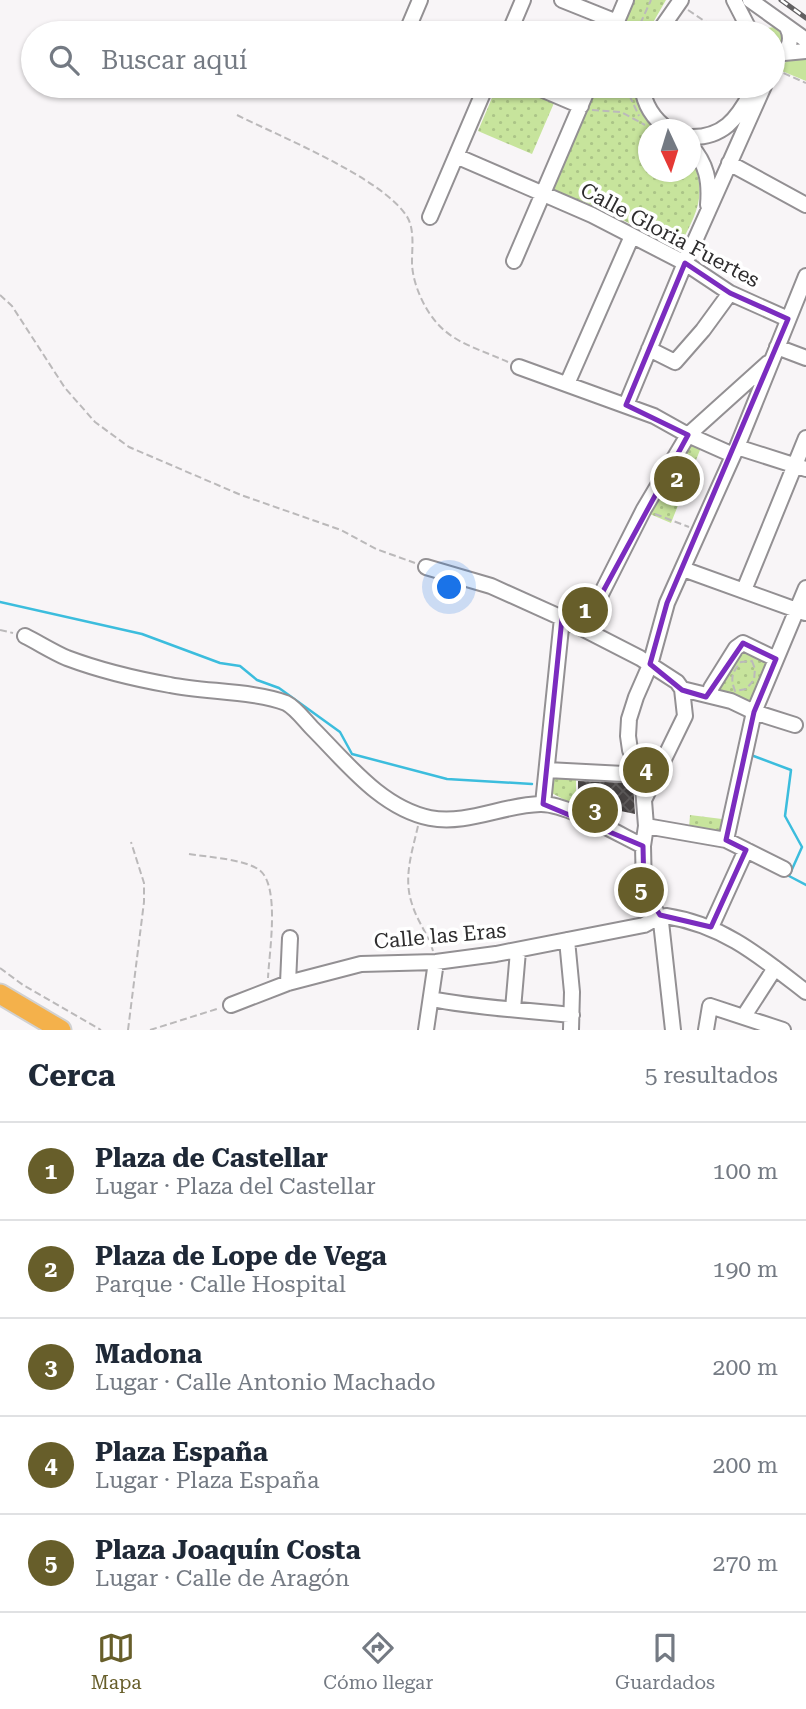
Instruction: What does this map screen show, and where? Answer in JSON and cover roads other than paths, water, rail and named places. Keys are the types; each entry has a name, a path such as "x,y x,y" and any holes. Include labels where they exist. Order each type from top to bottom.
{"highway":[{"path":"0,994 61,1030"}],"street":[{"path":"412,21 420,0"},
{"path":"514,21 523,0"},
{"path":"562,0 601,21"},
{"path":"617,21 626,0"},
{"path":"734,0 746,21"},
{"path":"750,0 780,21"},
{"path":"667,21 681,1"},
{"path":"785,25 806,40"},
{"path":"785,26 791,38 785,47"},
{"path":"785,57 806,51"},
{"path":"430,217 481,98"},
{"path":"562,98 581,106"},
{"path":"514,261 584,98"},
{"path":"644,98 657,119"},
{"path":"701,136 726,128 741,113 750,98"},
{"path":"626,405 729,163 753,98"},
{"name":"Calle Gloria Fuertes","path":"456,156 592,215 685,263 730,293 788,319"},
{"path":"701,160 708,174 707,213"},
{"path":"729,163 806,205"},
{"path":"567,384 632,236"},
{"path":"673,1030 660,917 647,900 644,890 644,800 641,772 630,750 629,719 650,665 667,603 735,451 806,276"},
{"path":"649,349 675,362 703,331 730,293"},
{"path":"774,354 806,358"},
{"path":"562,618 594,608 644,509 688,435 774,354"},
{"path":"519,367 654,416 688,435 735,451 800,467"},
{"path":"744,590 800,467 806,438"},
{"path":"426,567 491,586 562,618 671,677 682,689 711,695 795,725"},
{"path":"683,569 801,612"},
{"path":"726,840 754,712 776,659 801,612 806,588"},
{"path":"543,804 562,618"},
{"path":"25,636 68,658 96,667 170,685 269,698 289,705 357,774 392,803 429,818 453,819 543,804 561,808 643,846"},
{"path":"711,695 711,688 736,648 743,643 776,659"},
{"path":"644,800 685,716 682,689"},
{"path":"547,770 641,772"},
{"path":"646,826 726,840 784,869"},
{"path":"711,927 746,849"},
{"path":"660,917 711,927 756,953 806,992"},
{"name":"Calle las Eras","path":"231,1005 288,983 361,964 436,962 518,951 644,925 660,917"},
{"path":"288,983 290,938"},
{"path":"430,999 473,1007 513,1009 571,1023 567,940"},
{"path":"513,1009 518,951"},
{"path":"426,1030 436,962"},
{"path":"744,1016 775,968"},
{"path":"706,1030 710,1006 783,1030"}],"waterway":[{"path":"0,602 142,634 220,663 240,666 257,680 279,688 340,732 352,754 447,779 532,784"},
{"path":"751,755 791,770 785,816 802,847 789,876 806,885"}],"railway":[{"path":"781,0 806,18"}],"place":[{"name":"Plaza de Lope de Vega","path":"677,479"},
{"name":"Plaza de Castellar","path":"585,610"},
{"name":"Plaza España","path":"646,770"},
{"name":"Madona","path":"595,810"},
{"name":"Plaza Joaquín Costa","path":"641,890"}]}
